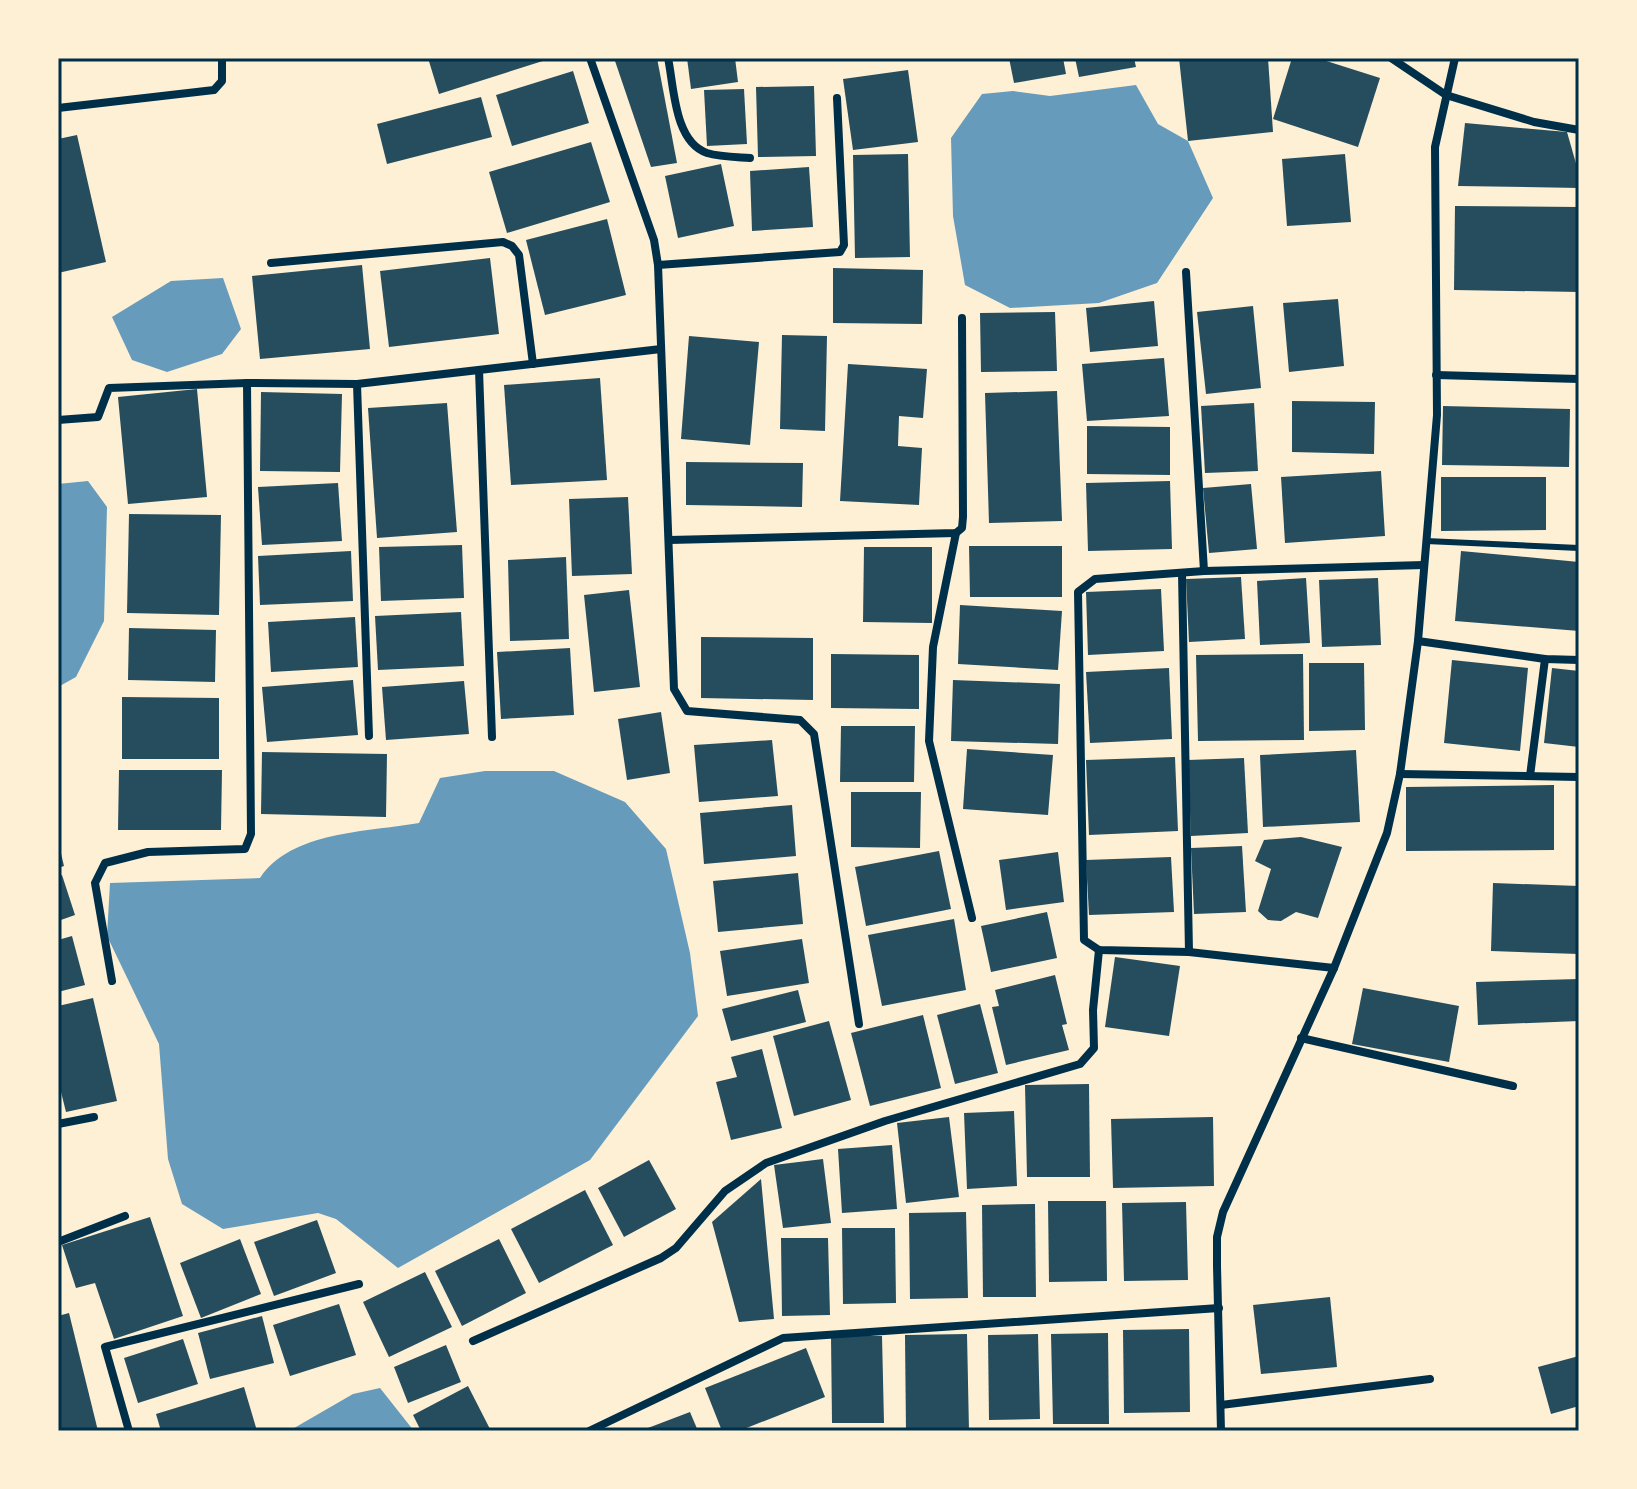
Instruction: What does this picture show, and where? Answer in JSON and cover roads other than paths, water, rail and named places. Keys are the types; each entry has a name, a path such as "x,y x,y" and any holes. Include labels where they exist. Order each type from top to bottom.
{"street":[{"path":"58,108 214,90 222,81 222,58"},
{"path":"590,58 654,240 658,265 674,689 687,711 800,720 814,734 859,1024"},
{"path":"668,58 682,128 689,140 709,154 750,158"},
{"path":"1391,58 1446,95 1534,122 1579,130"},
{"path":"1221,1431 1217,1237 1223,1212 1334,968 1387,833 1400,774 1418,641 1436,375 1435,147 1455,58"},
{"path":"658,265 840,252 844,245 837,98"},
{"path":"271,263 503,242 512,246 519,255 533,364"},
{"path":"1186,272 1204,571"},
{"path":"669,540 956,533 962,528 963,517 962,318"},
{"path":"58,420 98,417 109,388 247,383 357,384 661,349"},
{"path":"479,370 492,737"},
{"path":"1436,375 1579,379"},
{"path":"112,981 95,883 105,863 148,852 245,849 251,834 247,383"},
{"path":"357,384 369,736"},
{"path":"956,533 933,647 929,741 972,918"},
{"path":"1334,968 1189,952 1099,950 1084,940 1078,592 1095,579 1204,571 1424,565"},
{"path":"1182,573 1189,952"},
{"path":"1418,641 1545,659 1579,660"},
{"path":"1530,776 1545,659"},
{"path":"1400,774 1579,777"},
{"path":"473,1341 661,1258 676,1248 725,1191 766,1163 885,1121 1080,1064 1094,1048 1099,950"},
{"path":"1301,1038 1513,1086"},
{"path":"58,1124 94,1117"},
{"path":"58,1242 125,1216"},
{"path":"129,1431 105,1347 359,1284"},
{"path":"589,1431 783,1338 1219,1308"},
{"path":"1221,1405 1430,1379"}],"lane":[{"path":"1426,541 1579,548"}],"water":[{"path":"1136,85 1158,124 1188,141 1213,198 1157,283 1099,303 1010,308 965,285 953,216 951,138 982,94 1013,91 1050,96"},
{"path":"223,278 241,329 222,354 167,372 132,360 112,317 171,281"},
{"path":"88,481 107,507 104,621 76,677 58,687 58,484"},
{"path":"485,771 554,771 625,802 666,849 690,953 698,1016 590,1160 398,1268 336,1219 318,1213 223,1229 182,1204 168,1159 159,1044 107,936 110,883 260,878 274,863 310,842 419,823 440,778"},
{"path":"380,1388 414,1431 289,1431 353,1394"}]}
